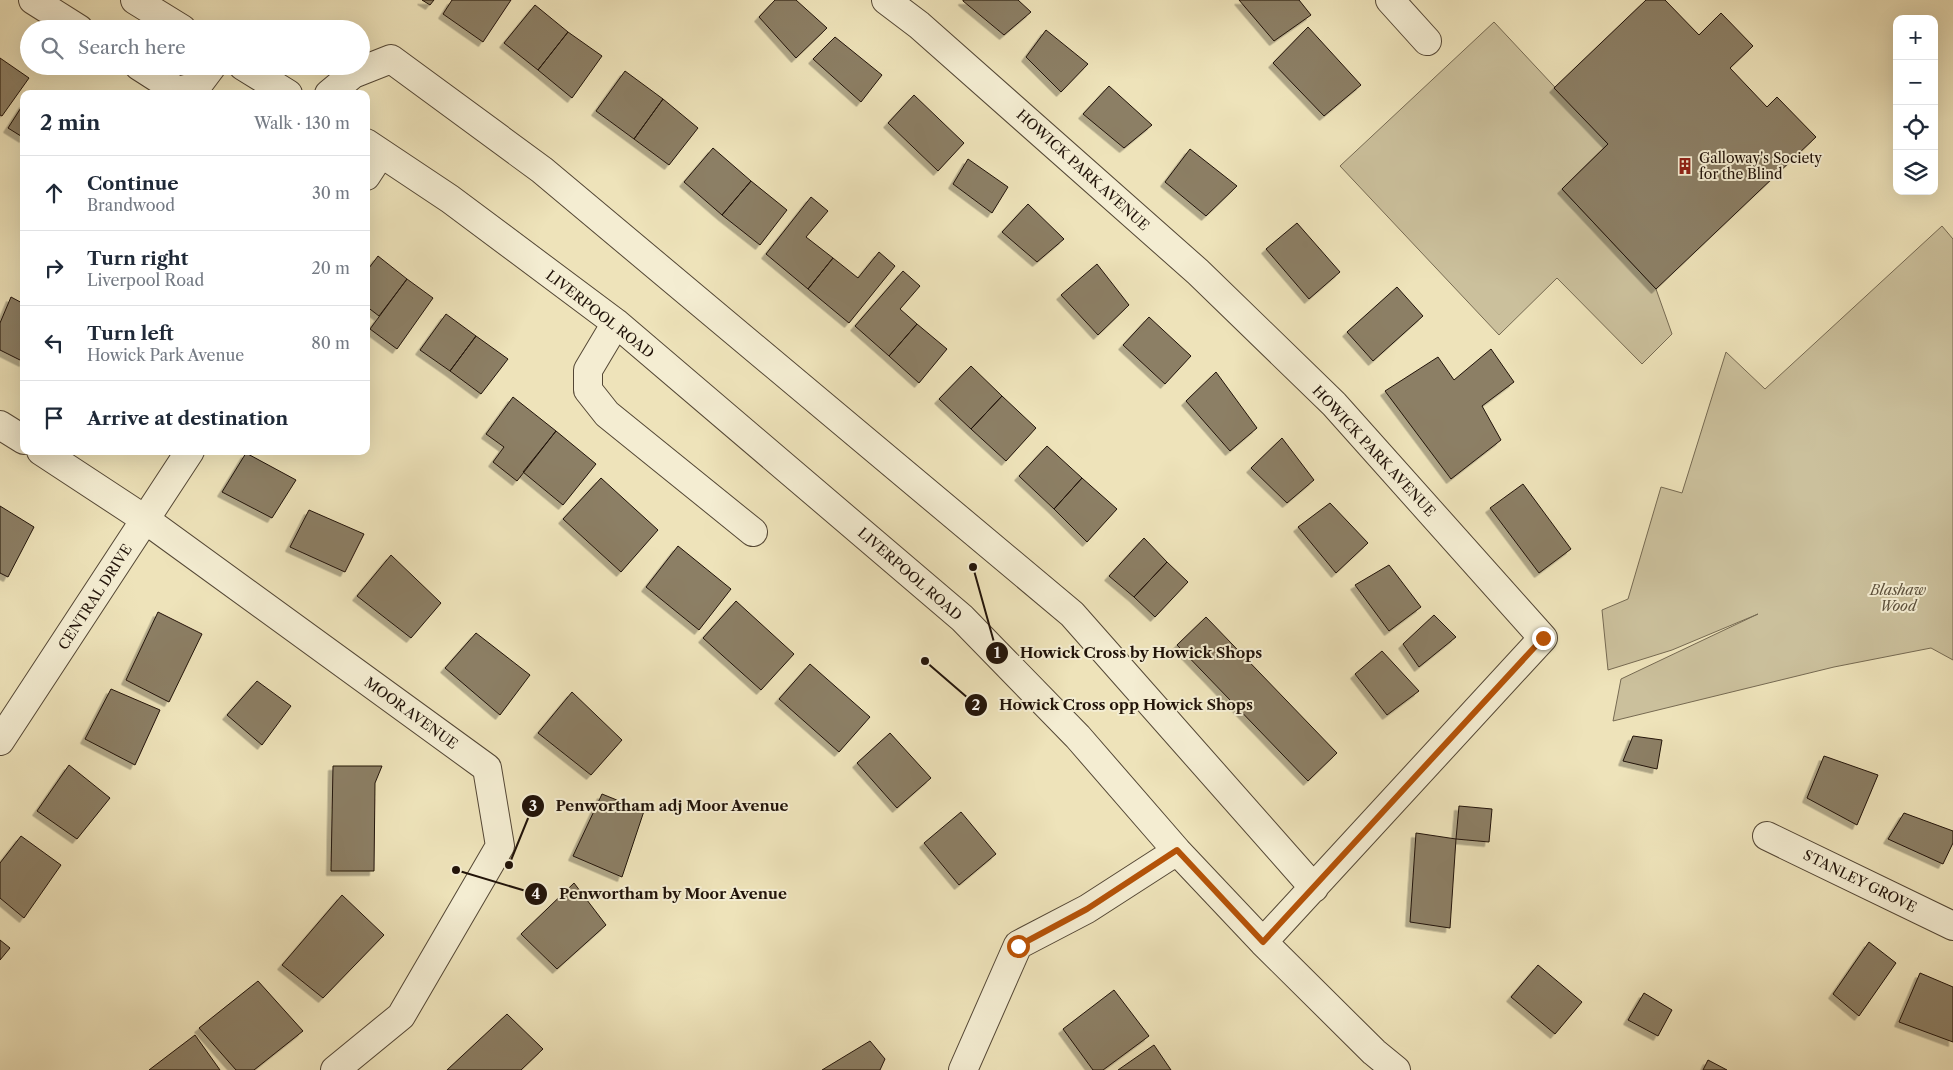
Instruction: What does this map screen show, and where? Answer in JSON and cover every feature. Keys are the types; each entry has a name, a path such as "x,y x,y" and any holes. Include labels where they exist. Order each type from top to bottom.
{"street":[{"path":"33,0 65,20"},
{"name":"HOWICK PARK AVENUE","path":"886,0 920,25 1198,272 1327,398 1543,638 1263,942"},
{"path":"1390,0 1427,41"},
{"path":"140,1 168,20"},
{"path":"370,67 391,59 542,170 1072,614 1314,888"},
{"path":"153,75 176,90"},
{"path":"182,90 197,86 205,75"},
{"path":"257,75 282,90"},
{"path":"334,90 352,75"},
{"path":"370,162 374,148"},
{"name":"LIVERPOOL ROAD","path":"374,148 450,199 616,323 962,618 1078,737 1177,850 1263,942 1374,1052 1396,1070"},
{"path":"616,323 588,370 588,390 606,414 753,532"},
{"path":"0,425 20,438"},
{"name":"MOOR AVENUE","path":"47,455 146,520 487,768 500,846 400,1016 335,1070"},
{"name":"CENTRAL DRIVE","path":"0,741 187,455"},
{"name":"STANLEY GROVE","path":"1767,836 1953,926"},
{"path":"963,1070 1018,946 1087,909 1177,850"}],"green space":[{"path":"1494,22 1608,144 1562,189 1656,289 1672,334 1642,364 1557,278 1499,335 1340,166"},
{"name":"Blashaw Wood","path":"1942,226 1953,239 1953,660 1931,648 1834,667 1613,721 1621,679 1758,614 1672,650 1608,670 1602,610 1628,599 1661,487 1682,493 1726,352 1765,389"}],"building":[{"path":"422,0 434,0 430,5"},
{"path":"452,0 511,0 483,42 443,14"},
{"path":"775,0 796,0 827,28 796,58 759,17"},
{"path":"963,0 1018,0 1031,12 1004,35"},
{"path":"1239,0 1299,0 1311,15 1274,41"},
{"name":"Galloway's Society for the Blind","path":"1646,0 1665,0 1699,35 1721,13 1753,46 1730,68 1767,107 1777,97 1816,137 1656,289 1562,189 1608,144 1554,88"},
{"path":"535,5 568,32 538,70 504,43"},
{"path":"1308,27 1361,85 1324,116 1273,63"},
{"path":"1046,30 1088,64 1061,92 1026,57"},
{"path":"568,32 602,56 572,98 538,70"},
{"path":"835,37 882,75 861,102 813,59"},
{"path":"0,58 20,72 20,75 29,78 2,116 0,115"},
{"path":"625,71 663,99 634,139 596,111"},
{"path":"1109,86 1152,125 1124,148 1083,114"},
{"path":"914,95 964,143 938,171 888,123"},
{"path":"663,99 698,128 669,165 634,139"},
{"path":"20,109 20,136 8,128"},
{"path":"713,148 751,181 722,215 684,182"},
{"path":"1190,149 1237,186 1206,216 1165,182"},
{"path":"968,159 1008,187 992,213 953,184"},
{"path":"751,181 787,210 760,245 722,215"},
{"path":"811,197 828,211 806,237 833,258 808,289 766,254"},
{"path":"1028,204 1064,239 1037,262 1002,232"},
{"path":"1297,223 1340,272 1309,299 1266,249"},
{"path":"879,252 895,266 849,323 808,289 833,258 858,278"},
{"path":"378,256 407,279 379,316 370,309 370,267"},
{"path":"1097,264 1129,305 1098,335 1061,295"},
{"path":"903,271 920,286 900,309 917,324 889,356 855,326"},
{"path":"407,279 433,298 397,349 370,329"},
{"path":"1397,287 1423,316 1373,361 1347,332"},
{"path":"11,297 20,302 20,360 0,350 0,323"},
{"path":"446,314 476,336 450,371 420,350"},
{"path":"1149,317 1191,356 1165,384 1123,345"},
{"path":"917,324 947,349 919,383 889,356"},
{"path":"476,336 508,359 481,394 450,371"},
{"path":"1491,349 1514,382 1482,406 1501,440 1451,479 1385,391 1438,357 1454,380"},
{"path":"971,366 1002,396 971,429 939,399"},
{"path":"1216,372 1257,428 1230,451 1186,401"},
{"path":"1002,396 1036,428 1006,461 971,429"},
{"path":"513,397 556,431 517,481 493,462 504,447 486,434"},
{"path":"556,431 596,464 563,505 523,472"},
{"path":"1282,438 1314,480 1287,503 1251,468"},
{"path":"1047,446 1082,478 1054,509 1019,476"},
{"path":"245,455 250,455 296,480 272,518 222,492"},
{"path":"601,478 658,530 621,572 563,519"},
{"path":"1082,478 1117,509 1087,542 1054,509"},
{"path":"1523,484 1571,549 1539,573 1490,508"},
{"path":"1330,503 1368,543 1336,573 1298,527"},
{"path":"0,506 34,527 8,577 0,573"},
{"path":"309,510 364,534 345,572 290,547"},
{"path":"1144,538 1167,562 1134,597 1109,576"},
{"path":"678,546 731,589 699,630 646,587"},
{"path":"391,555 441,603 411,638 357,596"},
{"path":"1167,562 1188,582 1155,617 1134,597"},
{"path":"1389,565 1421,607 1389,631 1355,585"},
{"path":"736,601 794,654 761,690 703,638"},
{"path":"158,612 202,634 169,702 126,680"},
{"path":"1434,615 1456,637 1419,667 1403,644"},
{"path":"1206,617 1337,753 1308,781 1177,645"},
{"path":"476,633 530,675 500,715 445,668"},
{"path":"1382,651 1419,691 1387,715 1355,674"},
{"path":"810,664 870,717 839,752 779,699"},
{"path":"257,681 291,706 262,745 227,715"},
{"path":"111,689 160,710 135,765 85,739"},
{"path":"572,692 622,740 591,775 538,733"},
{"path":"890,733 931,778 897,808 857,763"},
{"path":"1633,736 1662,740 1657,769 1623,761"},
{"path":"1824,756 1878,775 1857,825 1807,798"},
{"path":"69,765 110,798 77,839 37,811"},
{"path":"333,766 382,766 375,783 374,871 331,871"},
{"path":"602,794 644,811 622,877 573,856"},
{"path":"1459,806 1492,809 1489,842 1456,839"},
{"path":"961,812 996,854 959,885 924,843"},
{"path":"1904,813 1953,831 1953,843 1943,864 1888,839"},
{"path":"1416,833 1456,839 1450,928 1410,922"},
{"path":"21,836 61,865 24,918 0,898 0,863"},
{"path":"574,883 606,925 557,969 521,934"},
{"path":"342,895 384,935 323,998 282,965"},
{"path":"0,940 10,948 0,960"},
{"path":"1869,942 1896,963 1859,1016 1833,994"},
{"path":"1538,965 1582,1002 1555,1034 1511,997"},
{"path":"1920,973 1953,987 1953,1042 1899,1022"},
{"path":"258,981 303,1031 254,1070 236,1070 199,1028"},
{"path":"1114,990 1149,1036 1103,1070 1093,1070 1063,1029"},
{"path":"1644,993 1672,1010 1658,1036 1628,1020"},
{"path":"507,1014 543,1049 521,1070 447,1070"},
{"path":"195,1035 220,1070 149,1070"},
{"path":"870,1041 885,1059 880,1070 822,1070"},
{"path":"1154,1045 1171,1070 1118,1070"},
{"path":"1708,1060 1727,1070 1703,1070"}],"place":[{"name":"Galloway's Society for the Blind","path":"1685,166"},
{"name":"Howick Cross by Howick Shops","path":"973,567"},
{"name":"Howick Cross opp Howick Shops","path":"925,661"},
{"name":"Penwortham adj Moor Avenue","path":"509,865"},
{"name":"Penwortham by Moor Avenue","path":"456,870"}],"route":[{"path":"1018,946 1087,909 1177,850 1263,942 1543,638"}]}
